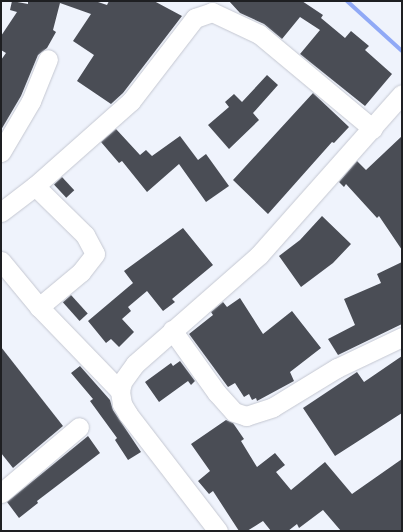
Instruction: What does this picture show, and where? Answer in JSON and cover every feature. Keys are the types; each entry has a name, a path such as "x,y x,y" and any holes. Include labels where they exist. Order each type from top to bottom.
{"street":[{"path":"1,212 35,186 131,101 195,18 212,12 259,34 373,129"},
{"path":"1,152 31,101 48,59"},
{"path":"218,531 128,414 122,404 120,391 122,382 136,364 172,330 259,255 373,129 402,94"},
{"path":"35,186 86,235 95,254 82,272 39,307"},
{"path":"1,261 39,307 120,391"},
{"path":"172,330 217,392 234,412 246,416 273,407 337,368 402,337"},
{"path":"1,493 79,428"}],"building":[{"path":"12,1 28,4 28,1 95,1 107,5 109,1 154,1 182,16 123,93 111,104 77,81 94,55 73,41 91,14 60,3 53,30 56,32 47,48 38,55 21,96 1,130 1,60 6,53 1,50 1,36 17,12 10,10"},
{"path":"229,1 302,1 323,15 321,18 345,38 351,31 369,46 365,50 392,74 365,106 300,54 320,30 300,17 282,39 264,24 240,13"},
{"path":"267,75 278,85 253,113 259,120 229,149 208,125 229,107 225,102 234,94 242,102"},
{"path":"313,93 349,127 334,143 332,142 268,214 233,180"},
{"path":"116,129 140,155 146,150 152,156 180,136 198,160 206,154 229,186 206,202 179,164 147,192 122,161 119,163 101,142"},
{"path":"402,136 402,250 379,216 377,218 346,184 344,187 339,182 357,161 366,170"},
{"path":"62,177 74,190 66,198 54,185"},
{"path":"322,216 351,244 333,263 301,287 279,256 300,240"},
{"path":"183,228 213,265 172,299 175,302 163,311 147,291 128,307 131,311 122,319 134,332 119,347 111,339 106,343 88,321 133,283 124,271"},
{"path":"402,262 402,324 338,355 328,339 355,325 344,299 381,283 377,274"},
{"path":"71,295 88,314 80,321 63,302"},
{"path":"240,298 263,334 292,311 321,348 290,372 294,381 257,401 256,398 252,400 249,394 244,397 235,383 228,387 189,334 213,315 211,312 223,302 227,307"},
{"path":"1,347 63,426 13,468 1,453"},
{"path":"402,356 402,413 335,456 303,408 357,372 364,382"},
{"path":"180,361 195,381 191,385 188,381 159,402 145,382 171,363 173,366"},
{"path":"80,366 110,400 113,410 141,452 128,460 115,440 117,438 90,401 93,399 71,373"},
{"path":"226,420 233,423 244,439 241,441 257,467 275,453 285,465 276,472 291,490 325,462 352,494 402,459 402,531 341,531 323,510 299,528 297,524 288,531 271,531 263,521 247,531 239,531 213,491 209,494 198,481 210,471 191,444"},
{"path":"88,436 100,453 37,501 38,503 19,518 7,502"}],"waterway":[{"path":"347,1 402,51"}]}
